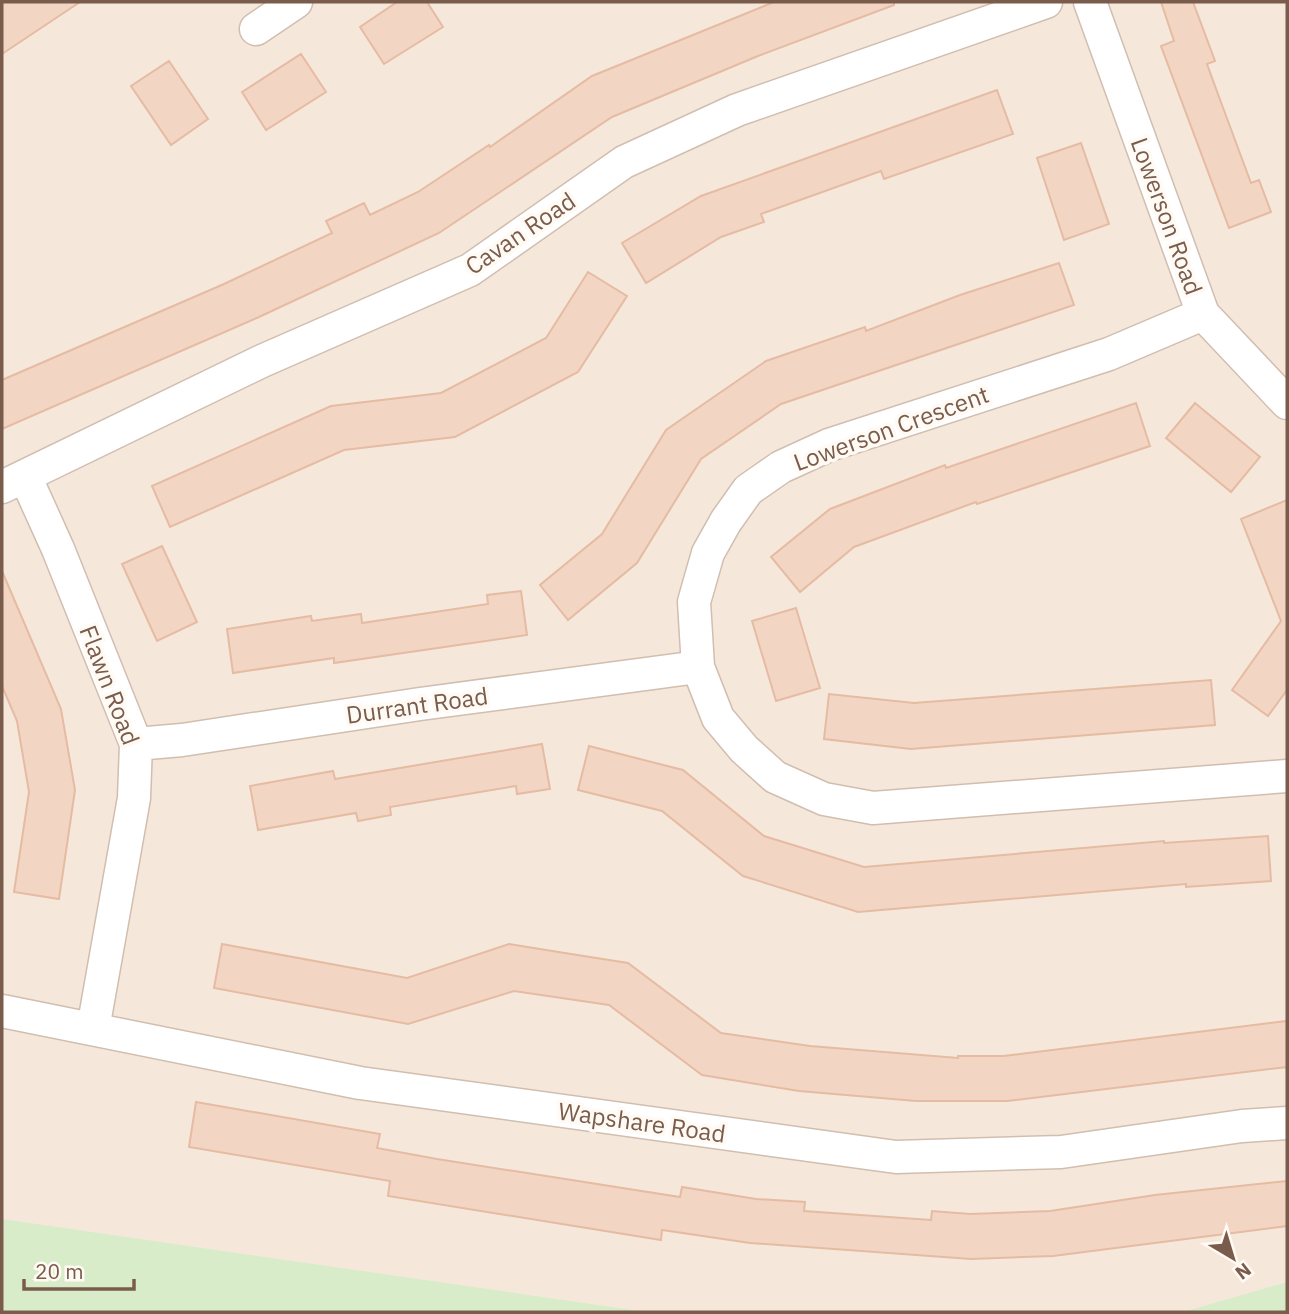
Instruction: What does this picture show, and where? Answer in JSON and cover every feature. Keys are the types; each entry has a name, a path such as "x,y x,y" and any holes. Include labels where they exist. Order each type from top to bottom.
{"street":[{"path":"256,29 296,2"},
{"name":"Cavan Road","path":"13,481 262,361 470,270 624,162 737,110 1046,2"},
{"name":"Lowerson Road","path":"1090,2 1203,314 1287,403"},
{"name":"Lowerson Crescent","path":"1203,314 1109,354 829,445 781,467 748,490 726,520 708,553 694,602 698,667 718,718 744,749 775,777 824,799 873,808 1287,776"},
{"name":"Flawn Road","path":"13,481 58,549 136,744 134,798 93,1028"},
{"name":"Durrant Road","path":"136,744 182,740 420,704 698,667"},
{"name":"Wapshare Road","path":"2,1011 360,1083 896,1157 1061,1152 1242,1126 1287,1123"}],"shaded area":[{"path":"2,2 1287,2 1287,1312 2,1312"}],"green space":[{"path":"2,1219 646,1312 2,1312"},
{"path":"1287,1282 1287,1312 1183,1312"}],"building":[{"path":"2,2 80,2 2,54"},
{"path":"397,2 427,2 443,27 384,64 360,27"},
{"path":"774,2 894,2 894,5 758,56 612,117 439,233 259,317 2,429 2,380 224,284 332,233 326,221 364,203 370,215 418,192 489,145 490,147 592,76"},
{"path":"1161,2 1193,2 1215,61 1207,64 1222,105 1251,183 1259,180 1271,212 1229,228 1161,46 1174,41"},
{"path":"301,54 326,92 266,130 242,92"},
{"path":"169,61 208,119 171,145 131,86"},
{"path":"997,90 1013,134 884,179 881,171 761,214 764,222 721,237 646,283 622,243 701,196"},
{"path":"1081,143 1109,224 1064,240 1037,158"},
{"path":"1059,263 1074,305 781,404 701,459 637,563 568,620 540,585 602,534 666,430 766,361 865,327 866,331 960,295"},
{"path":"588,272 627,296 578,372 455,437 344,450 170,527 152,486 331,406 441,393 546,338"},
{"path":"1136,403 1150,446 977,504 976,502 854,547 800,592 771,557 830,509 945,465 946,468"},
{"path":"1195,403 1260,457 1231,492 1166,438"},
{"path":"1287,500 1287,690 1268,716 1232,690 1281,621 1241,519"},
{"path":"162,546 197,622 157,641 122,564"},
{"path":"2,571 61,709 75,790 59,899 14,892 29,792 17,721 2,686"},
{"path":"521,591 527,635 334,663 334,658 233,673 227,629 311,616 312,621 361,614 362,623 488,604 487,595"},
{"path":"796,608 820,688 776,701 752,621"},
{"path":"1211,680 1215,725 911,749 824,739 829,694 914,703"},
{"path":"542,744 550,789 517,794 516,786 390,807 391,815 358,821 356,813 258,830 250,786 333,771 335,779"},
{"path":"589,746 683,770 764,836 864,867 1164,841 1268,836 1271,881 1186,887 1186,884 858,912 743,876 662,811 578,790"},
{"path":"222,944 407,978 509,944 628,963 721,1033 810,1046 958,1058 1003,1056 1287,1021 1287,1067 1007,1101 916,1101 799,1091 702,1075 609,1005 514,991 408,1024 214,988"},
{"path":"196,1102 380,1134 377,1148 437,1159 680,1197 682,1187 756,1199 805,1202 804,1211 931,1220 932,1211 970,1214 1050,1211 1155,1195 1287,1181 1287,1226 1053,1256 971,1259 750,1243 662,1230 661,1240 388,1196 390,1181 189,1147"}]}
